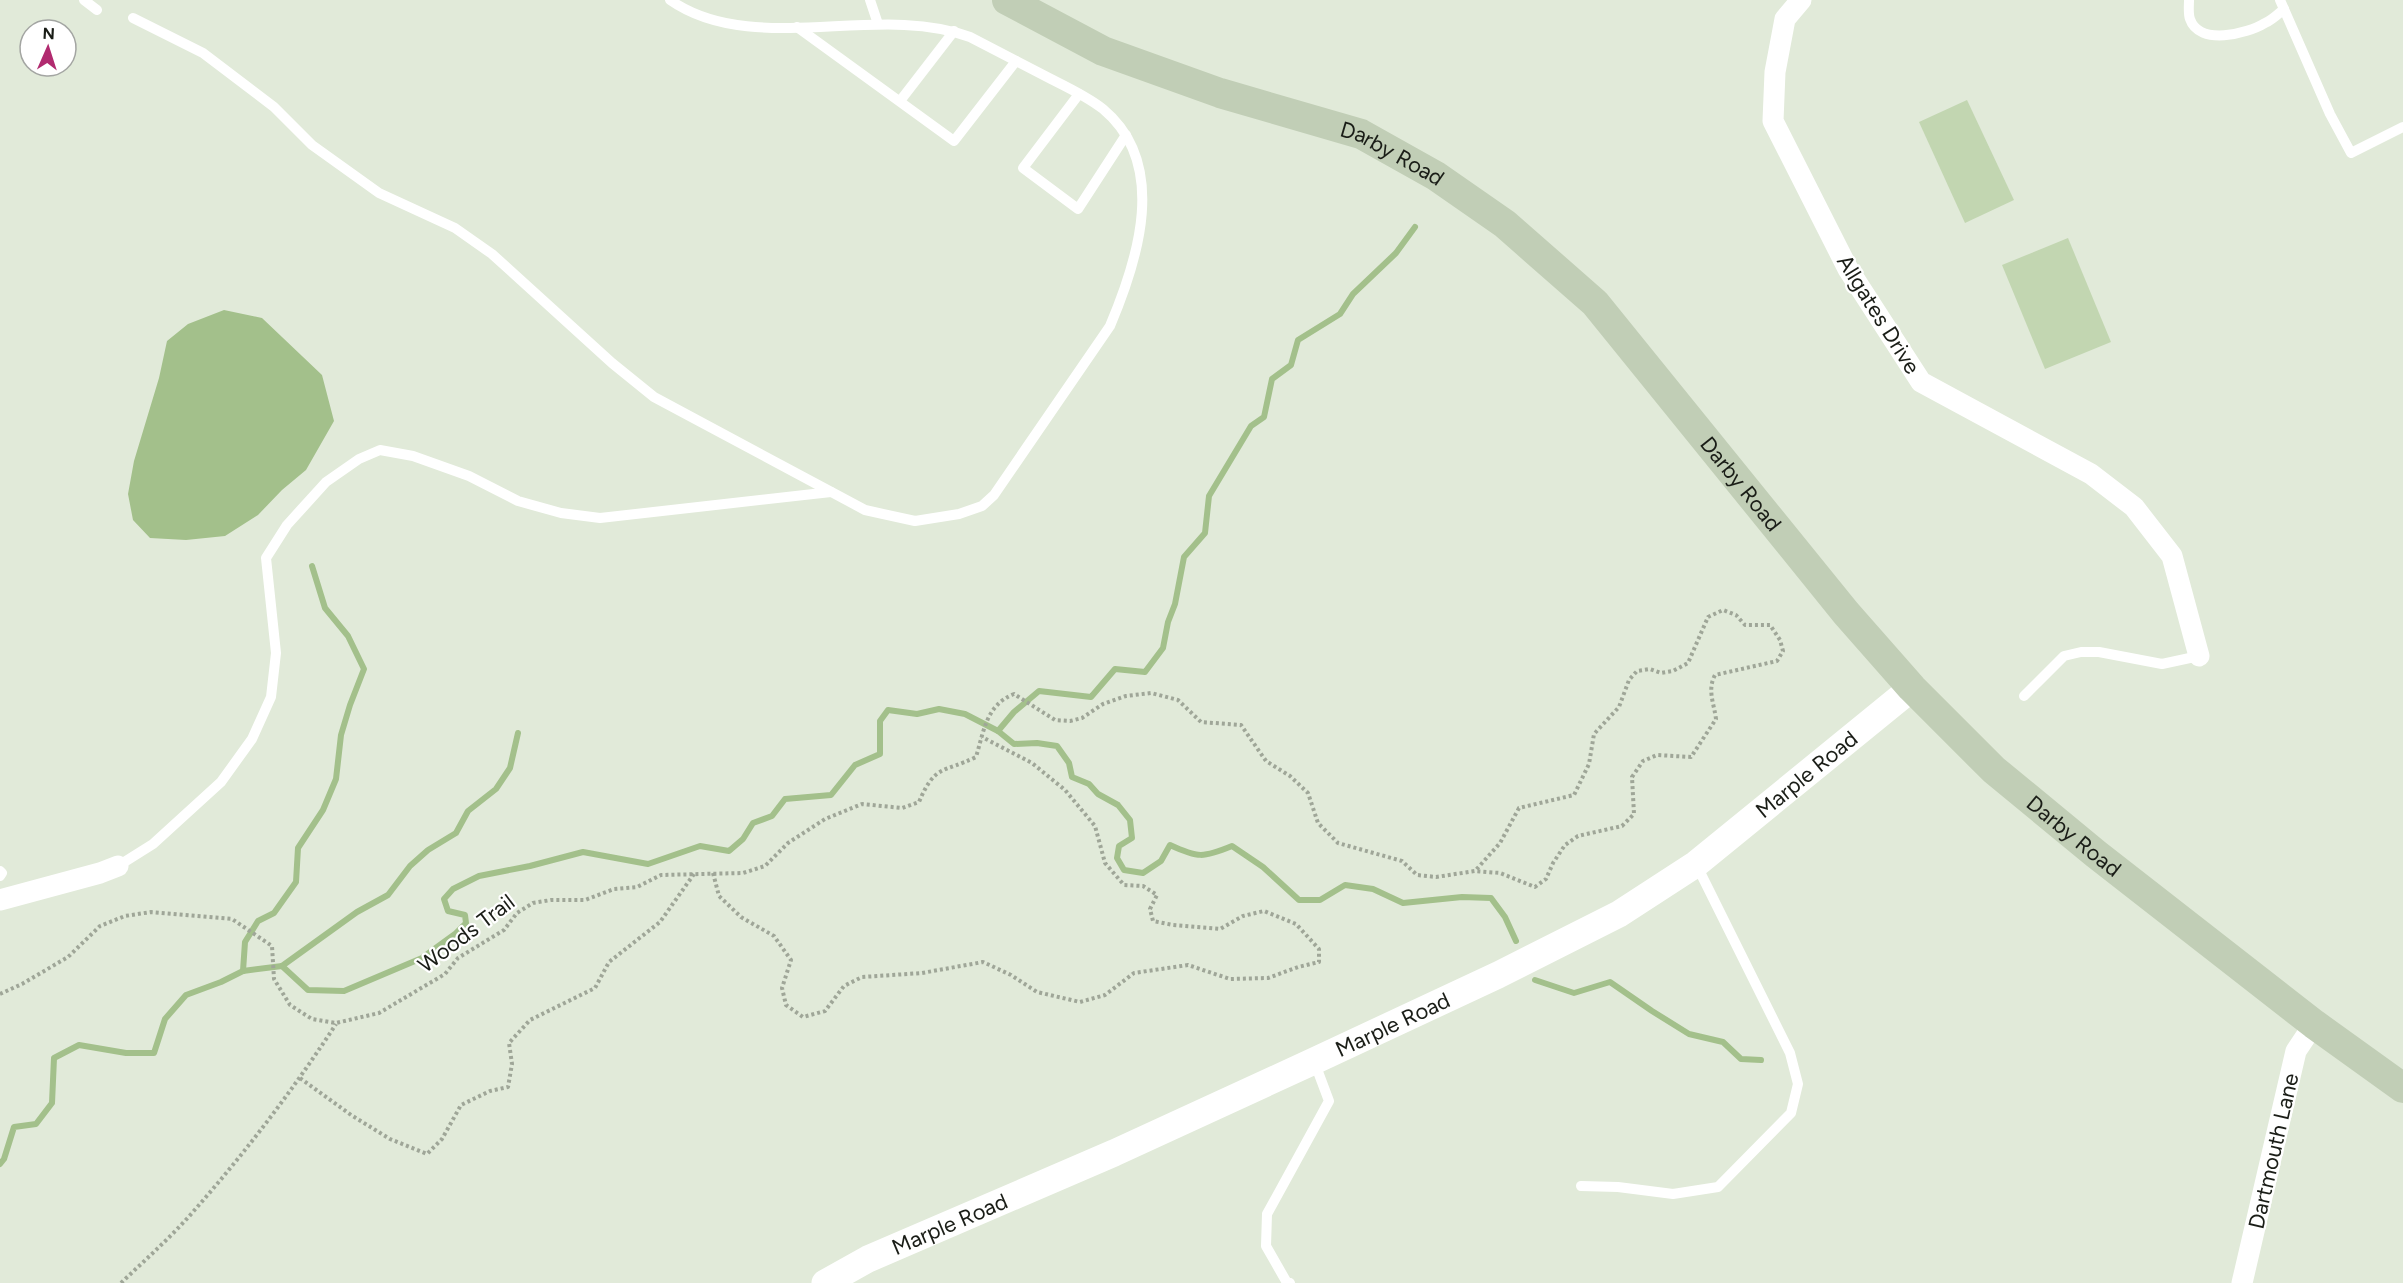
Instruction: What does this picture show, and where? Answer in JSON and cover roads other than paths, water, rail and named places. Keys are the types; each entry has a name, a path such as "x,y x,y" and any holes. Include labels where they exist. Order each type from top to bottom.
{"main road":[{"name":"Darby Road","path":"1007,0 1103,51 1220,93 1361,134 1436,176 1505,224 1595,303 1846,613 1912,688 1994,770 2031,802 2314,1024 2403,1088"}],"street":[{"name":"Allgates Drive","path":"1801,0 1785,19 1775,72 1773,121 1848,268 1921,382 2091,474 2134,507 2172,556 2199,656"},
{"name":"Marple Road","path":"825,1283 868,1259 1114,1153 1314,1061 1498,975 1619,914 1696,864 1912,688"},
{"path":"0,900 118,866"},
{"name":"Dartmouth Lane","path":"2242,1283 2296,1051 2314,1024"}],"lane":[{"path":"84,0 98,10"},
{"path":"133,18 203,53 274,107 312,145 379,193 455,228 492,254 612,363 654,397 865,510 915,521 959,514 982,506 994,495 1110,326 1121,300 1137,247 1143,201 1139,164 1126,135 1103,110 1079,94 954,31 898,23 759,27 698,14 670,0"},
{"path":"870,0 878,24"},
{"path":"2189,0 2190,19 2197,28 2210,36 2232,34 2265,24 2282,5 2330,114 2351,153 2403,127"},
{"path":"797,27 954,141 1016,61"},
{"path":"900,101 954,31"},
{"path":"1079,94 1023,168 1078,209 1126,135"},
{"path":"118,866 153,844 221,782 252,739 271,697 276,652 266,558 287,525 326,482 359,459 380,450 413,456 470,477 518,501 561,513 600,518 832,492"},
{"path":"2024,696 2064,656 2099,652 2162,664 2199,656"},
{"path":"1581,1186 1618,1187 1673,1194 1718,1187 1791,1113 1798,1084 1790,1053 1696,864"},
{"path":"1290,1283 1286,1281 1266,1246 1267,1214 1329,1101 1314,1061"}],"waterway":[{"path":"0,1164 4,1159 14,1127 36,1124 52,1103 54,1058 79,1045 126,1053 154,1053 165,1019 186,995 243,971 282,966 308,990 344,991 422,958 455,934 466,923 465,915 448,911 444,899 453,889 479,876 583,852 648,864 700,846 729,851 743,839 753,823 772,816 785,799 831,795 855,765 880,754 880,721 888,710 917,714 939,709 965,714 998,731 1014,712 1039,691 1091,697 1115,669 1145,672 1163,648 1184,557 1205,533 1209,496 1251,426 1264,417 1272,379 1291,365 1298,340 1340,314 1353,294 1396,253 1415,227"},
{"path":"243,971 245,942 258,921 274,913 296,882 298,848 323,810 336,779 341,735 364,669 348,636 325,608 312,566"},
{"path":"998,731 1014,744 1037,743 1057,746 1069,763 1072,777 1089,784 1098,794 1118,805 1130,820 1132,838 1119,846 1117,858 1124,870 1143,873 1161,861 1170,845 1201,855 1232,846 1263,867 1299,900 1320,900 1345,885 1373,889 1403,903 1462,897 1491,898 1505,917 1516,941"},
{"path":"282,966 357,912 388,895 410,866 428,850 456,833 468,811 496,789 510,768 518,733"},
{"path":"1535,980 1574,993 1610,982 1689,1034 1723,1042 1741,1059 1761,1060"}]}
